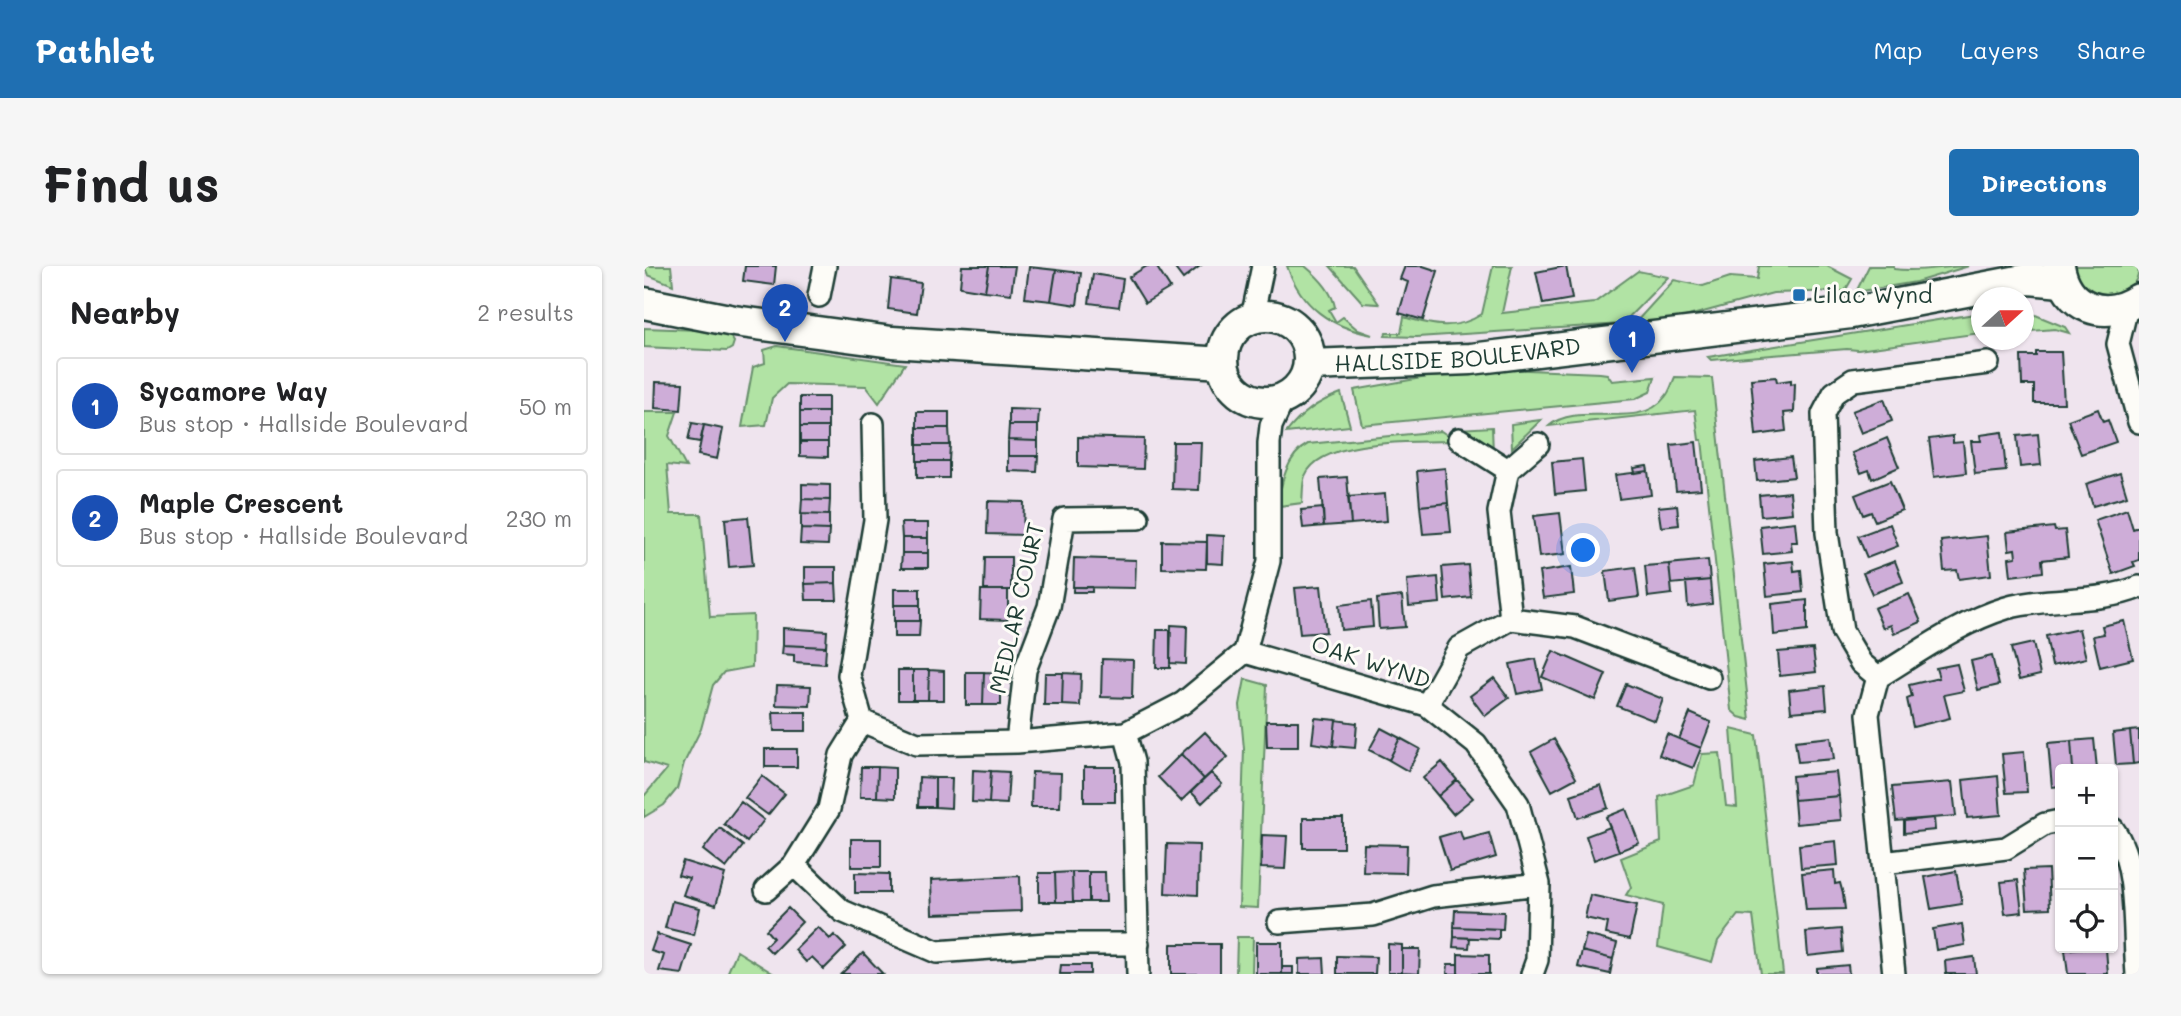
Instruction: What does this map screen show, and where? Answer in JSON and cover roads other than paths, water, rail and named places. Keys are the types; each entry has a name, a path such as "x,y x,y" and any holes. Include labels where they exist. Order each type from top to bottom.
{"street":[{"path":"819,296 825,266"},
{"path":"862,721 917,744 1017,742 1125,733 1183,703 1245,652 1269,561 1269,443 1271,426 1283,400 1261,402 1238,392 1227,377 1223,363 1229,338 1242,323 1252,318 1263,266"},
{"name":"HALLSIDE BOULEVARD","path":"1310,365 1471,359 1851,313 2060,274 2070,295 2096,311 2112,312 2133,303"},
{"path":"644,303 734,321 892,342 1223,363"},
{"path":"2133,303 2118,344 2139,422"},
{"name":"HALLSIDE BOULEVARD","path":"1252,318 1277,317 1294,326 1306,341 1310,365 1305,380 1283,400"},
{"path":"1878,677 1861,663 1842,631 1826,533 1823,414 1834,393 1853,380 1988,363"},
{"path":"766,890 794,865 829,809 841,755 862,721 849,675 875,520 873,424"},
{"path":"1459,439 1508,470"},
{"path":"1511,619 1499,512 1508,470 1538,444"},
{"name":"MEDLAR COURT","path":"1017,742 1025,670 1049,607 1064,519 1138,518"},
{"path":"1894,974 1868,714 1878,677 1960,627 2006,608 2053,599 2124,593 2139,587"},
{"path":"1427,705 1459,648 1511,619 1575,627 1709,678"},
{"name":"OAK WYND","path":"1245,652 1427,705 1476,744 1518,804 1539,884 1536,960 1532,974"},
{"path":"1125,733 1133,762 1138,974"},
{"path":"1883,863 2006,848 2045,824 2055,822"},
{"path":"2118,835 2123,841 2132,873 2137,974"},
{"path":"794,865 842,911 937,952 1047,944 1138,944"},
{"path":"1279,922 1373,915 1433,896 1539,884"}],"place":[{"name":"Lilac Wynd","path":"1799,295"},
{"name":"Maple Crescent","path":"785,342"},
{"name":"Sycamore Way","path":"1632,373"}]}
